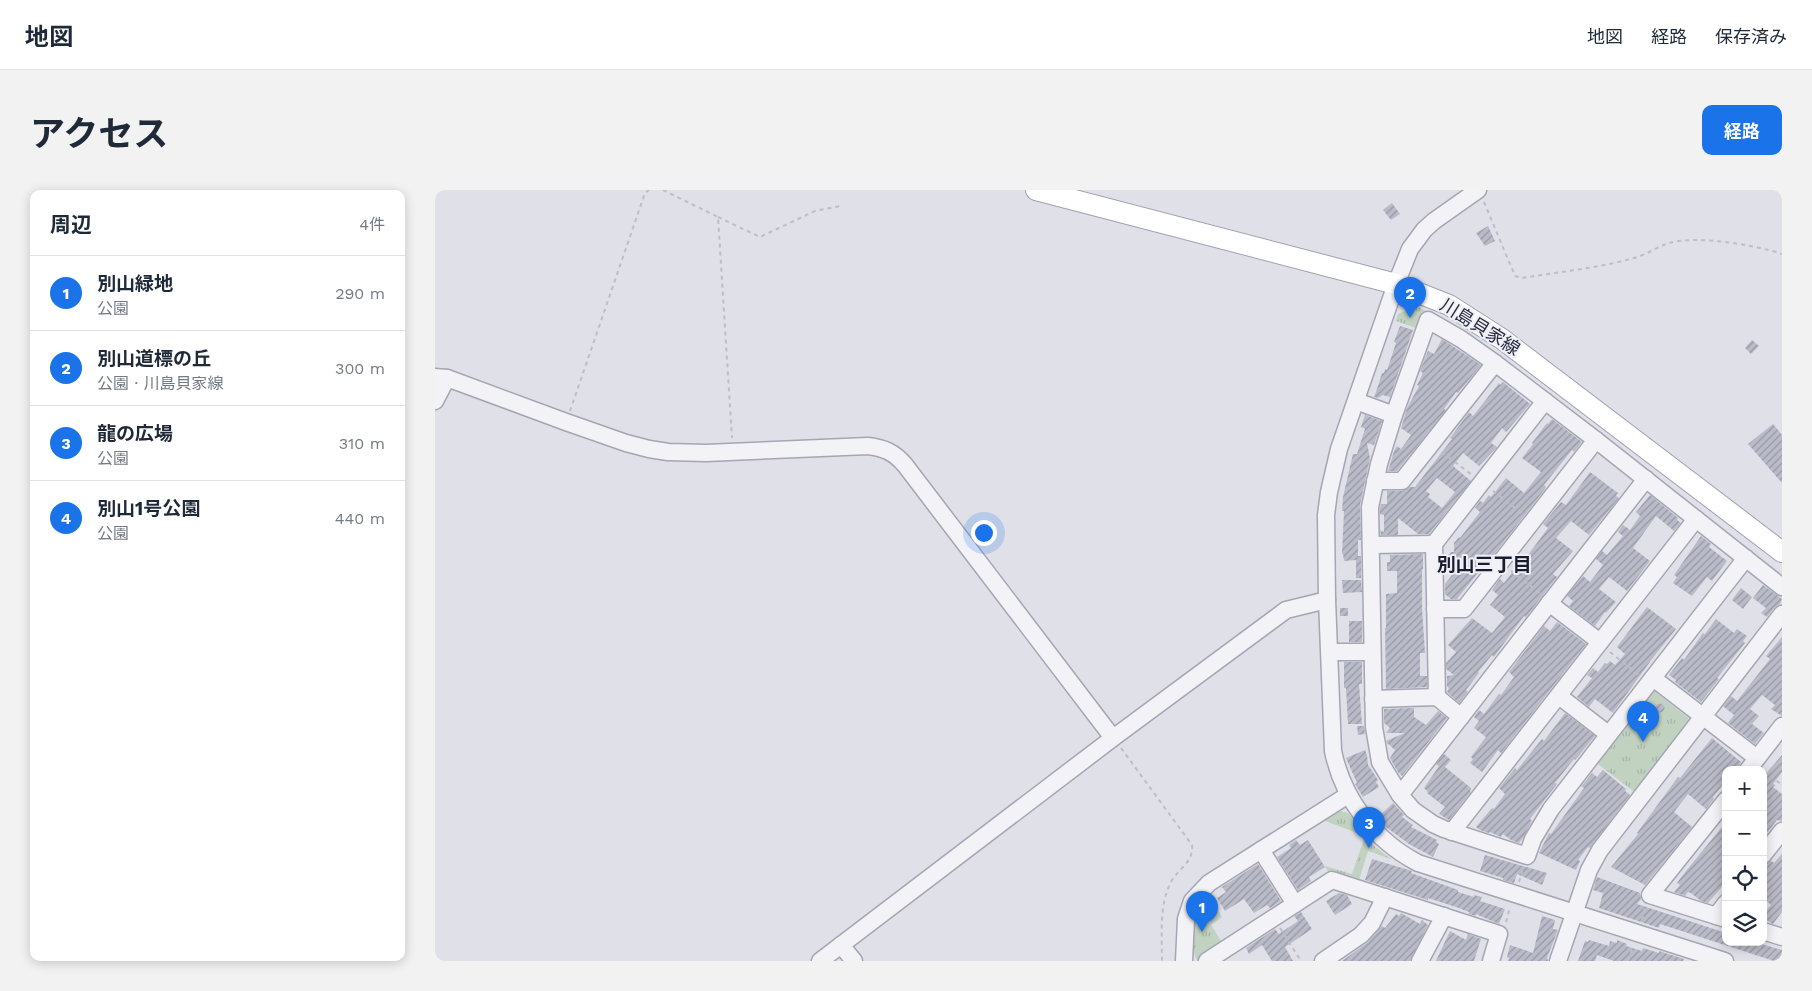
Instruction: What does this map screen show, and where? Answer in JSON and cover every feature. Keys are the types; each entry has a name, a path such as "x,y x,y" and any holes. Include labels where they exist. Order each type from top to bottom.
{"main road":[{"name":"川島貝家線","path":"1036,190 1396,284 1449,305 1502,339 1782,552"}],"street":[{"path":"1480,194 1424,230 1410,249 1339,449 1329,492 1326,516 1327,600 1333,751 1338,773 1348,794 1377,835 1394,849 1412,860 1437,870 1725,961"},
{"path":"1746,558 1551,808 1533,839 1527,856 1433,824 1413,810 1400,795 1380,762 1375,739 1371,507 1375,481 1394,414 1428,320 1495,362 1646,479 1746,558 1782,587"},
{"path":"1375,481 1402,481 1495,362"},
{"path":"435,401 441,378 627,443 649,449 682,453 868,446 886,449 900,458 911,472 1113,738"},
{"path":"1356,401 1394,414"},
{"path":"1437,697 1434,544 1545,401"},
{"path":"1435,609 1464,609 1596,440"},
{"path":"1400,795 1646,479"},
{"path":"1452,832 1696,519"},
{"path":"1371,545 1434,544"},
{"path":"820,961 1113,738 1286,610 1327,600"},
{"path":"1550,602 1599,643"},
{"path":"1558,961 1573,912 1589,870 1600,850 1782,614"},
{"path":"1330,652 1372,652"},
{"path":"1651,680 1703,717 1756,766 1782,726"},
{"path":"1559,696 1608,734"},
{"path":"1373,699 1437,697 1461,717"},
{"path":"1184,961 1186,920 1192,901 1209,883 1348,794"},
{"path":"1722,805 1650,894 1722,913"},
{"path":"1767,850 1782,831"},
{"path":"1261,850 1295,904"},
{"path":"1207,961 1332,880 1444,916 1502,930 1491,961"},
{"path":"1323,961 1361,935 1372,923 1385,897"},
{"path":"1420,961 1444,916"},
{"path":"1767,932 1781,936"},
{"path":"841,945 854,961"}],"path":[{"path":"566,422 645,193 649,190"},
{"path":"663,190 759,237 815,211 840,206"},
{"path":"1480,194 1515,276 1522,278 1636,258 1678,241 1750,245 1782,254"},
{"path":"718,217 733,451"},
{"path":"1431,444 1533,521"},
{"path":"1501,563 1550,602"},
{"path":"1599,643 1651,680"},
{"path":"1113,738 1192,846 1193,851 1189,861 1170,884 1164,904 1162,961"},
{"path":"1767,774 1782,785"},
{"path":"1517,888 1527,856"},
{"path":"1639,927 1650,894"},
{"path":"1502,930 1512,903"},
{"path":"1273,918 1301,961"},
{"path":"1628,961 1634,941"}],"green space":[{"path":"1416,306 1426,311 1419,329 1396,321 1398,314"},
{"path":"1649,691 1654,691 1691,720 1637,794 1594,761"},
{"path":"1336,810 1348,813 1374,846 1391,859 1368,851 1358,883 1330,875 1325,866 1352,874 1365,836 1320,819"},
{"path":"1208,894 1222,917 1211,925 1223,944 1197,961 1189,940 1194,906"}],"building":[{"path":"1392,203 1400,214 1391,220 1383,210"},
{"path":"1488,226 1495,241 1485,246 1476,233"},
{"path":"1400,326 1413,330 1390,397 1383,395 1378,398 1374,397 1382,373 1384,373 1385,369 1387,370"},
{"path":"1442,339 1481,365 1458,393 1456,392 1444,409 1446,410 1397,471 1388,471 1397,446 1401,449 1411,435 1401,428 1407,408 1419,386 1417,385 1423,373 1420,371 1428,351 1434,354"},
{"path":"1752,340 1759,346 1751,354 1745,348"},
{"path":"1503,382 1530,404 1506,432 1502,428 1491,443 1497,447 1479,466 1463,453 1453,466 1471,481 1429,534 1418,534 1398,518 1398,535 1381,535 1380,530 1384,532 1384,515 1380,514 1380,508 1381,504 1387,504 1387,491 1402,491 1415,487 1452,439 1450,438 1469,412 1473,416 1499,383 1500,385","holes":["1437,478 1455,492 1442,508 1428,497 1430,494 1426,491"]},
{"path":"1365,415 1382,421 1374,445 1367,443 1370,458 1360,505 1361,540 1358,540 1358,556 1361,556 1361,578 1356,578 1356,560 1344,561 1342,554 1344,511 1342,511 1343,497 1353,454 1357,454 1365,429 1361,427"},
{"path":"1552,419 1582,442 1574,452 1572,450 1544,485 1545,489 1486,565 1457,599 1451,599 1445,594 1445,584 1452,575 1445,569 1444,561 1451,552 1454,552 1454,543 1480,512 1475,508 1480,501 1483,503 1489,495 1491,497 1506,478 1524,493 1541,472 1522,458 1547,423"},
{"path":"1773,424 1782,435 1782,483 1748,444"},
{"path":"1590,472 1618,493 1616,496 1619,498 1589,535 1571,521 1556,538 1573,551 1553,574 1557,577 1526,617 1524,616 1494,657 1492,655 1478,672 1466,690 1468,692 1459,703 1447,692 1449,688 1447,686 1447,676 1454,675 1446,669 1446,663 1456,652 1448,645 1472,618 1492,633 1505,617 1490,605 1498,595 1492,590 1500,579 1504,583 1517,566 1519,567 1548,528 1543,524 1561,502 1566,505"},
{"path":"1650,495 1678,518 1677,520 1681,523 1674,531 1656,516 1633,548 1650,561 1627,591 1609,577 1599,589 1616,602 1605,612 1595,626 1569,606 1573,601 1567,596 1583,576 1590,582 1603,565 1596,559 1602,551 1607,555 1623,536 1618,532 1623,525 1630,530 1640,516 1636,512"},
{"path":"1701,536 1711,544 1709,547 1727,561 1712,581 1707,577 1692,596 1673,583 1677,577 1674,575"},
{"path":"1423,554 1422,608 1425,653 1420,653 1420,676 1427,676 1427,687 1386,689 1386,594 1397,593 1397,571 1387,571 1387,562 1390,562 1390,555"},
{"path":"1342,580 1361,580 1362,592 1343,593"},
{"path":"1763,585 1782,599 1780,604 1767,617 1761,613 1766,608 1753,598"},
{"path":"1741,588 1752,597 1743,609 1732,600"},
{"path":"1647,607 1676,629 1613,713 1595,699 1589,707 1577,697 1592,678 1587,675 1593,668 1598,672 1605,663 1607,664 1610,661 1615,665 1625,654 1617,647"},
{"path":"1340,608 1348,608 1348,616 1340,616"},
{"path":"1716,619 1734,633 1737,629 1747,636 1743,641 1745,643 1717,678 1719,679 1701,702 1669,675 1682,658 1684,660 1703,633 1705,634"},
{"path":"1349,621 1362,621 1362,642 1349,642"},
{"path":"1557,622 1586,644 1501,753 1498,750 1482,772 1470,763 1473,759 1471,757 1486,737 1474,728 1479,721 1474,717 1479,710 1484,714 1499,694 1501,695 1514,677 1509,672 1544,626 1550,631"},
{"path":"1782,637 1782,716 1771,709 1775,705 1762,695 1750,709 1759,716 1752,724 1764,733 1755,744 1728,723 1734,715 1723,706 1731,696 1737,701 1770,659 1766,656"},
{"path":"1344,662 1362,662 1362,684 1359,684 1362,724 1348,724 1346,688 1344,688"},
{"path":"1660,704 1664,708 1660,712 1656,708"},
{"path":"1414,708 1414,717 1426,725 1438,711 1447,718 1402,776 1390,758 1395,750 1386,741 1405,733 1386,733 1390,728 1384,723 1384,709"},
{"path":"1565,713 1595,736 1555,783 1557,784 1530,819 1532,821 1523,838 1519,843 1503,834 1501,837 1476,827 1492,808 1494,809 1505,794 1499,788 1515,768 1517,770 1542,739 1544,741"},
{"path":"1357,726 1364,726 1365,734 1358,735"},
{"path":"1712,738 1741,762 1740,766 1722,766 1722,786 1706,809 1688,794 1674,812 1692,827 1645,885 1611,867 1638,834 1678,777 1680,778"},
{"path":"1365,750 1368,765 1378,780 1376,782 1379,787 1363,797 1355,784 1357,783 1346,758"},
{"path":"1444,754 1451,760 1445,767 1471,788 1471,792 1449,820 1439,814 1445,807 1427,793 1424,788 1439,766 1436,764"},
{"path":"1782,755 1782,772 1773,784 1775,785 1773,787 1782,794 1782,821 1777,820 1767,833 1767,811 1767,772"},
{"path":"1603,770 1626,789 1625,791 1630,795 1590,848 1588,847 1578,860 1580,861 1576,870 1539,853 1549,833 1551,834 1584,788 1581,786 1592,773 1597,777"},
{"path":"1393,803 1404,815 1402,817 1413,825 1411,827 1437,840 1436,842 1439,844 1433,857 1409,844 1377,818"},
{"path":"1722,827 1722,887 1708,903 1701,901 1688,892 1685,896 1674,892 1680,885 1677,883"},
{"path":"1296,840 1300,845 1308,840 1325,867 1309,877 1311,881 1298,890 1277,857 1291,848 1289,845"},
{"path":"1782,854 1782,912 1773,924 1767,920 1767,910 1771,905 1767,902 1767,863 1771,861 1774,863"},
{"path":"1485,855 1547,873 1542,885 1517,874 1514,883 1503,880 1503,878 1480,871"},
{"path":"1372,859 1412,871 1411,873 1458,890 1458,892 1474,897 1474,895 1482,897 1480,901 1505,909 1499,924 1476,914 1476,916 1469,914 1469,912 1456,907 1365,880"},
{"path":"1258,864 1281,901 1270,908 1267,905 1254,913 1244,899 1225,911 1217,898 1226,892 1222,887"},
{"path":"1597,877 1640,893 1641,899 1637,904 1722,932 1722,944 1660,924 1659,928 1599,908 1603,893 1593,890"},
{"path":"1339,893 1347,895 1352,904 1335,915 1326,901"},
{"path":"1301,912 1312,929 1285,947 1293,961 1272,961 1262,945 1249,954 1246,948 1275,929 1279,934 1298,921 1294,916"},
{"path":"1401,913 1420,924 1422,920 1428,925 1410,961 1342,961 1368,942 1382,926 1385,928 1396,914 1399,916"},
{"path":"1542,916 1555,920 1553,929 1558,930 1547,958 1548,961 1508,961 1510,945 1533,953"},
{"path":"1450,931 1466,940 1468,934 1481,939 1474,961 1436,961"},
{"path":"1589,940 1609,946 1610,941 1617,943 1617,940 1627,944 1626,946 1642,951 1643,948 1659,953 1659,951 1684,959 1683,961 1614,961 1597,955 1595,961 1578,961 1585,941 1588,942"},
{"path":"1728,946 1767,946 1782,950 1782,961 1774,961"}],"place":[{"name":"別山道標の丘","path":"1410,318"},
{"name":"別山1号公園","path":"1643,742"},
{"name":"龍の広場","path":"1369,848"},
{"name":"別山緑地","path":"1202,932"}],"district":[{"name":"別山三丁目","path":"1484,564"}]}
